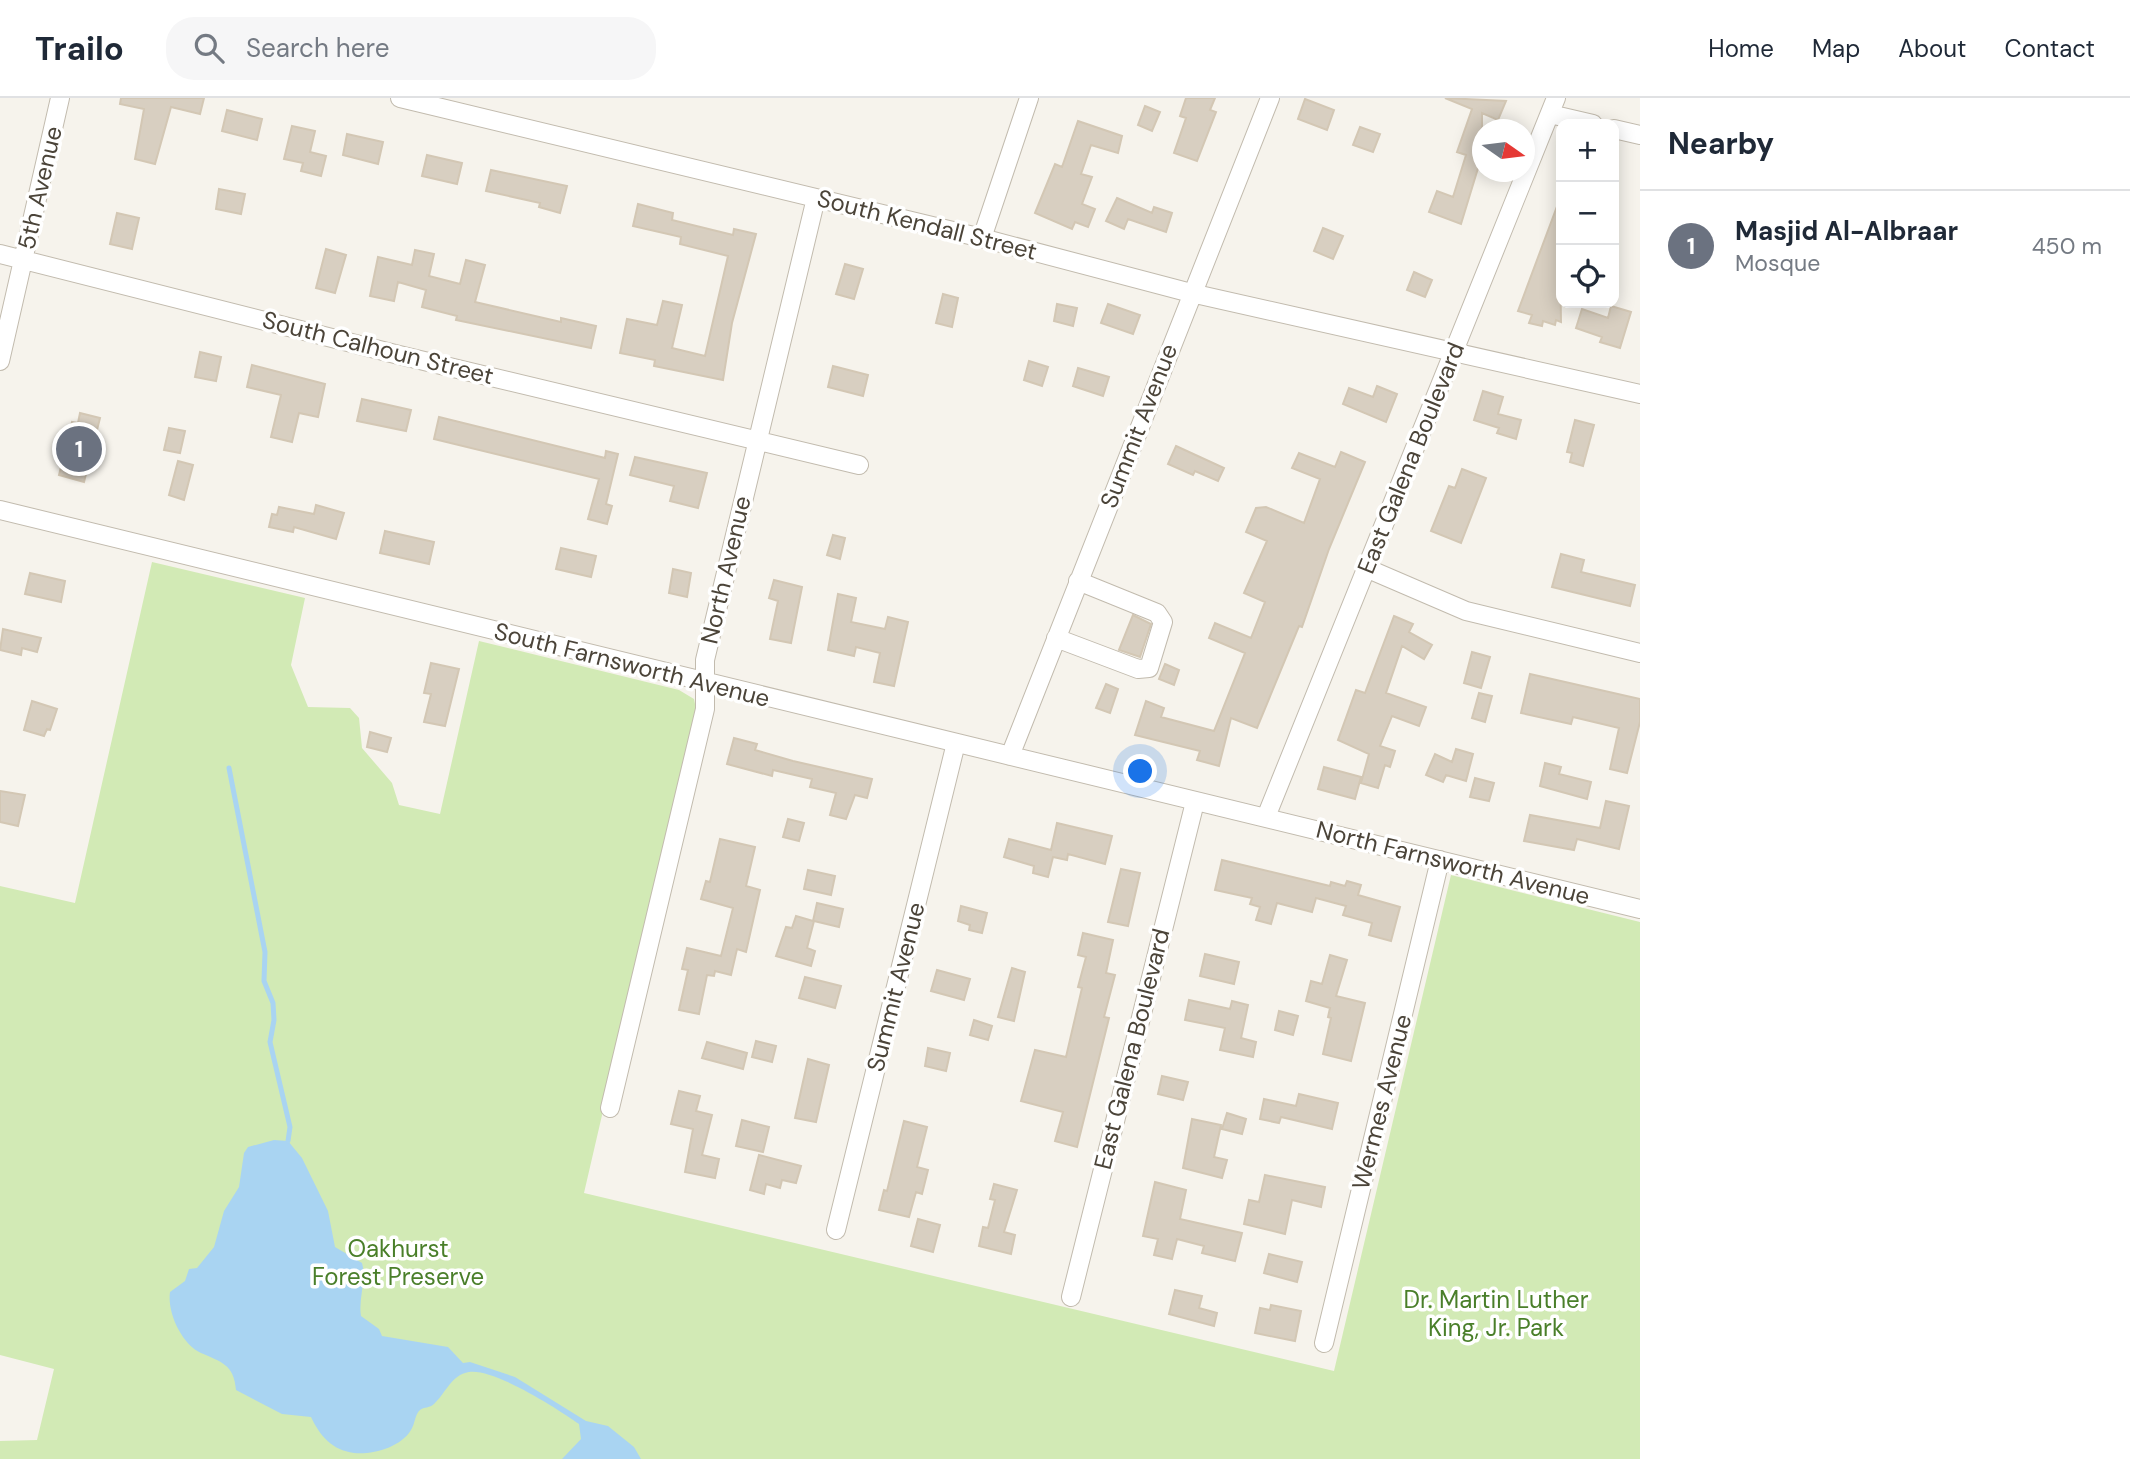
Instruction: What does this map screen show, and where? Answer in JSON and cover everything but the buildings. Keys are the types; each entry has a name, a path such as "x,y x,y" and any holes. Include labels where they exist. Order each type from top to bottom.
{"street":[{"name":"5th Avenue","path":"0,361 60,98"},
{"name":"South Kendall Street","path":"400,98 982,237 1191,293 1640,394"},
{"path":"982,237 1028,98"},
{"name":"Summit Avenue","path":"1010,756 1270,98"},
{"path":"1553,106 1581,119"},
{"name":"East Galena Boulevard","path":"1266,817 1553,106"},
{"path":"1619,130 1640,135"},
{"name":"North Avenue","path":"610,1108 705,709 705,660 816,198"},
{"name":"South Calhoun Street","path":"0,254 399,355 757,438 859,465"},
{"name":"South Farnsworth Avenue","path":"0,510 704,683 1266,817"},
{"path":"1366,568 1466,611 1640,653"},
{"path":"1056,638 1138,669 1149,668 1157,650 1163,622 1157,613 1078,581"},
{"name":"Summit Avenue","path":"835,1230 956,743"},
{"name":"East Galena Boulevard","path":"1071,1297 1195,802"},
{"name":"North Farnsworth Avenue","path":"1266,817 1640,909"},
{"name":"Wermes Avenue","path":"1324,1343 1440,860"}],"green space":[{"name":"Oakhurst Forest Preserve","path":"152,562 305,598 291,665 308,707 350,708 359,718 362,748 392,783 399,805 440,814 479,641 679,690 694,699 696,709 584,1193 1334,1371 1451,875 1640,922 1640,1459 0,1459 0,1441 37,1440 54,1369 0,1355 0,886 75,903"}],"water":[{"path":"274,1140 288,1141 302,1158 328,1211 335,1247 362,1263 364,1276 361,1316 379,1329 382,1336 448,1347 463,1363 470,1362 515,1377 586,1421 608,1426 634,1447 641,1459 562,1459 581,1439 579,1424 526,1391 480,1372 463,1374 453,1381 434,1404 418,1412 411,1430 401,1441 386,1449 361,1453 339,1449 333,1445 318,1430 311,1417 282,1414 236,1390 229,1369 194,1349 182,1335 173,1318 170,1292 185,1281 189,1269 197,1268 214,1247 224,1211 239,1187 244,1153 248,1147"}],"waterway":[{"path":"229,768 265,952 264,981 273,1003 274,1020 270,1042 290,1127 288,1141"}],"place":[{"name":"Masjid Al-Albraar","path":"79,449"}],"park label":[{"name":"Dr. Martin Luther King, Jr. Park","path":"1496,1314"}]}
